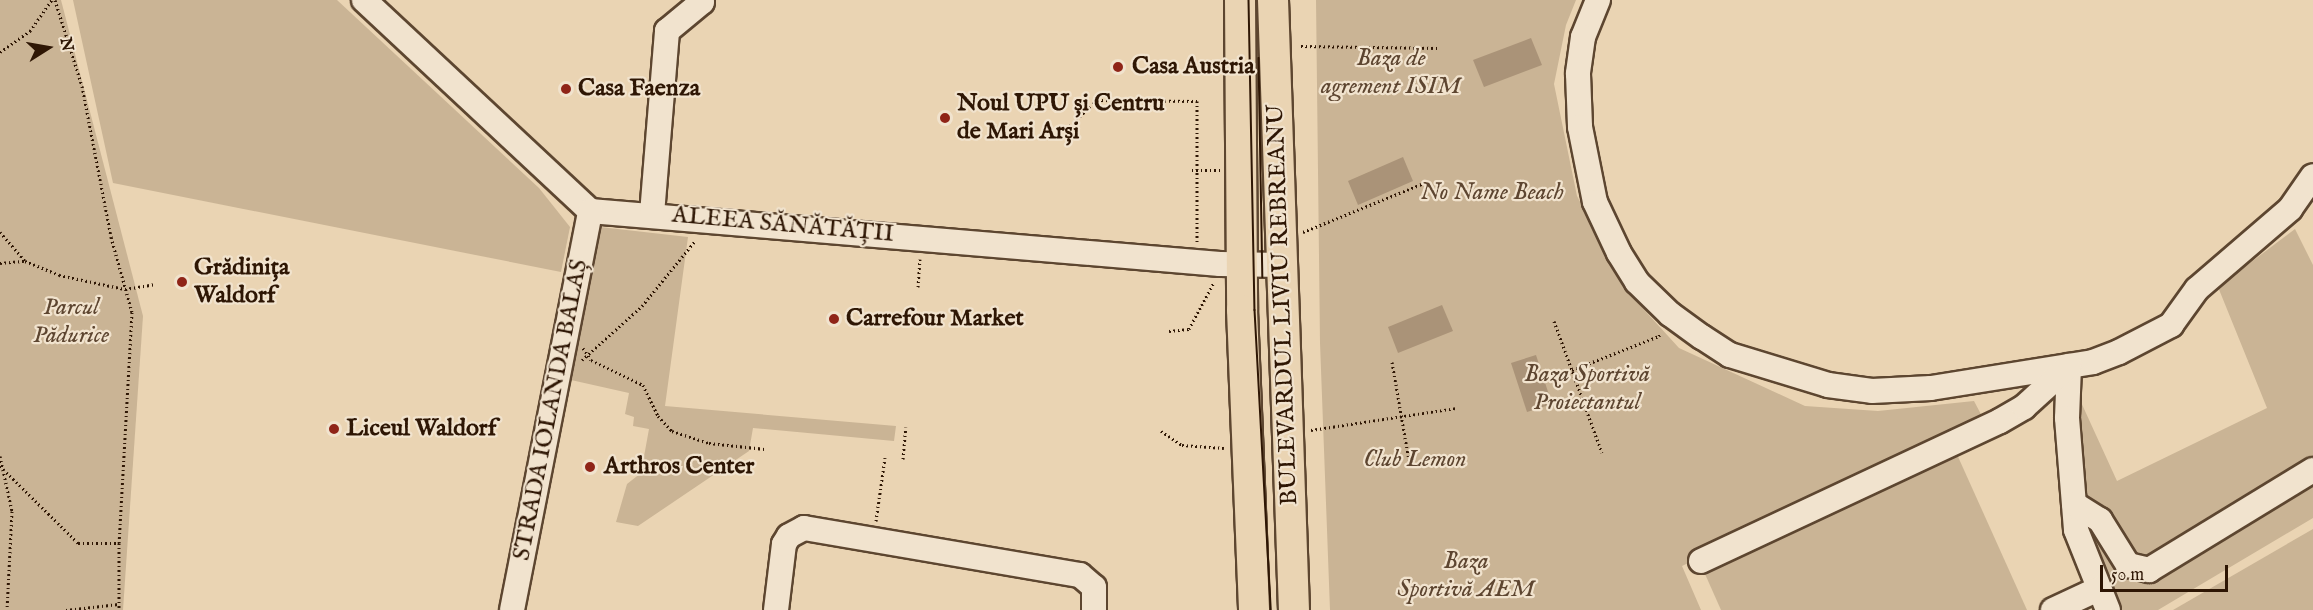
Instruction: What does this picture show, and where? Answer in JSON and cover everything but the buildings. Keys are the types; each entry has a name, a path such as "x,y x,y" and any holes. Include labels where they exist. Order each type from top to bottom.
{"main road":[{"name":"BULEVARDUL LIVIU REBREANU","path":"1240,0 1241,264 1254,610"},
{"name":"BULEVARDUL LIVIU REBREANU","path":"1273,0 1284,265 1294,610"}],"street":[{"path":"364,0 590,211"},
{"path":"652,214 668,32 702,3 701,0"},
{"path":"1598,0 1583,37 1578,74 1580,127 1588,174 1602,221 1637,282 1670,314 1730,355 1783,374 1853,390 1931,387 2069,366 2119,352 2171,325 2198,289 2290,209 2313,176"},
{"name":"ALEEA SĂNĂTĂȚII","path":"590,211 652,214 1241,264 1284,265"},
{"name":"STRADA IOLANDA BALAȘ","path":"512,610 590,211"},
{"path":"2053,610 2103,600 2079,544 2067,418 2069,366"},
{"path":"1701,561 2000,422 2024,407 2069,366"},
{"path":"2074,504 2100,520 2128,565 2149,570 2313,470"},
{"path":"776,610 784,544 789,536 804,528 1080,575 1094,587 1094,610"}],"path":[{"path":"0,52 30,31 53,0"},
{"path":"53,0 82,86 111,237 132,312 132,351 119,543 119,610"},
{"path":"1301,46 1438,48"},
{"path":"1060,135 1097,100 1197,100 1197,244"},
{"path":"1192,170 1224,170"},
{"path":"1301,233 1424,183"},
{"path":"0,232 25,261 59,275 126,289 155,284"},
{"path":"574,367 642,306 700,235"},
{"path":"918,287 921,254"},
{"path":"0,263 25,261"},
{"path":"1169,331 1189,328 1214,280"},
{"path":"1572,370 1659,336 1670,314"},
{"path":"1554,321 1602,453"},
{"path":"578,341 588,355 621,377 643,385 658,416 672,431 709,443 765,449"},
{"path":"1392,362 1409,460"},
{"path":"1306,431 1456,408"},
{"path":"903,459 906,427"},
{"path":"1161,431 1182,445 1229,448"},
{"path":"0,456 5,469 12,511 7,610"},
{"path":"873,540 885,458"},
{"path":"0,466 78,543 119,543"},
{"path":"66,610 119,604"}],"green space":[{"name":"Parcul Pădurice","path":"0,0 61,0 143,316 123,610 0,610"},
{"path":"73,0 337,0 539,188 570,227 561,272 113,183"},
{"path":"1316,0 1576,0 1566,25 1554,84 1577,196 1627,291 1679,348 1805,406 1878,411 1974,401 1985,422 1682,566 1701,610 1330,610 1320,343"},
{"path":"600,227 688,237 665,406 896,426 894,441 753,428 749,451 638,526 616,522 627,484 641,473 649,429 633,426 634,417 625,414 629,393 571,380"},
{"path":"2295,229 2313,265 2313,518 2158,610 2121,610 2090,536 2080,400 2117,481 2267,408 2218,287"},
{"path":"1955,450 2027,610 1721,610 1701,565"},
{"path":"2313,529 2313,610 2173,610"}],"shaded area":[{"path":"1531,38 1542,65 1484,87 1473,60"},
{"path":"1403,157 1413,181 1358,205 1348,181"},
{"path":"1442,305 1453,331 1398,353 1388,327"},
{"path":"1536,355 1552,404 1527,412 1511,363"}],"tram line":[{"path":"1249,0 1255,310 1271,610"},
{"path":"1259,58 1263,277"}],"place":[{"name":"Casa Austria","path":"1118,67"},
{"name":"Casa Faenza","path":"566,89"},
{"name":"Noul UPU și Centru de Mari Arși","path":"945,118"},
{"name":"Grădinița Waldorf","path":"182,282"},
{"name":"Carrefour Market","path":"834,319"},
{"name":"Liceul Waldorf","path":"334,429"},
{"name":"Arthros Center","path":"590,467"}],"park label":[{"name":"Baza de agrement ISIM","path":"1391,73"},
{"name":"No Name Beach","path":"1492,193"},
{"name":"Baza Sportivă Proiectantul","path":"1587,389"},
{"name":"Club Lemon","path":"1415,460"},
{"name":"Baza Sportivă AEM","path":"1466,576"}]}
